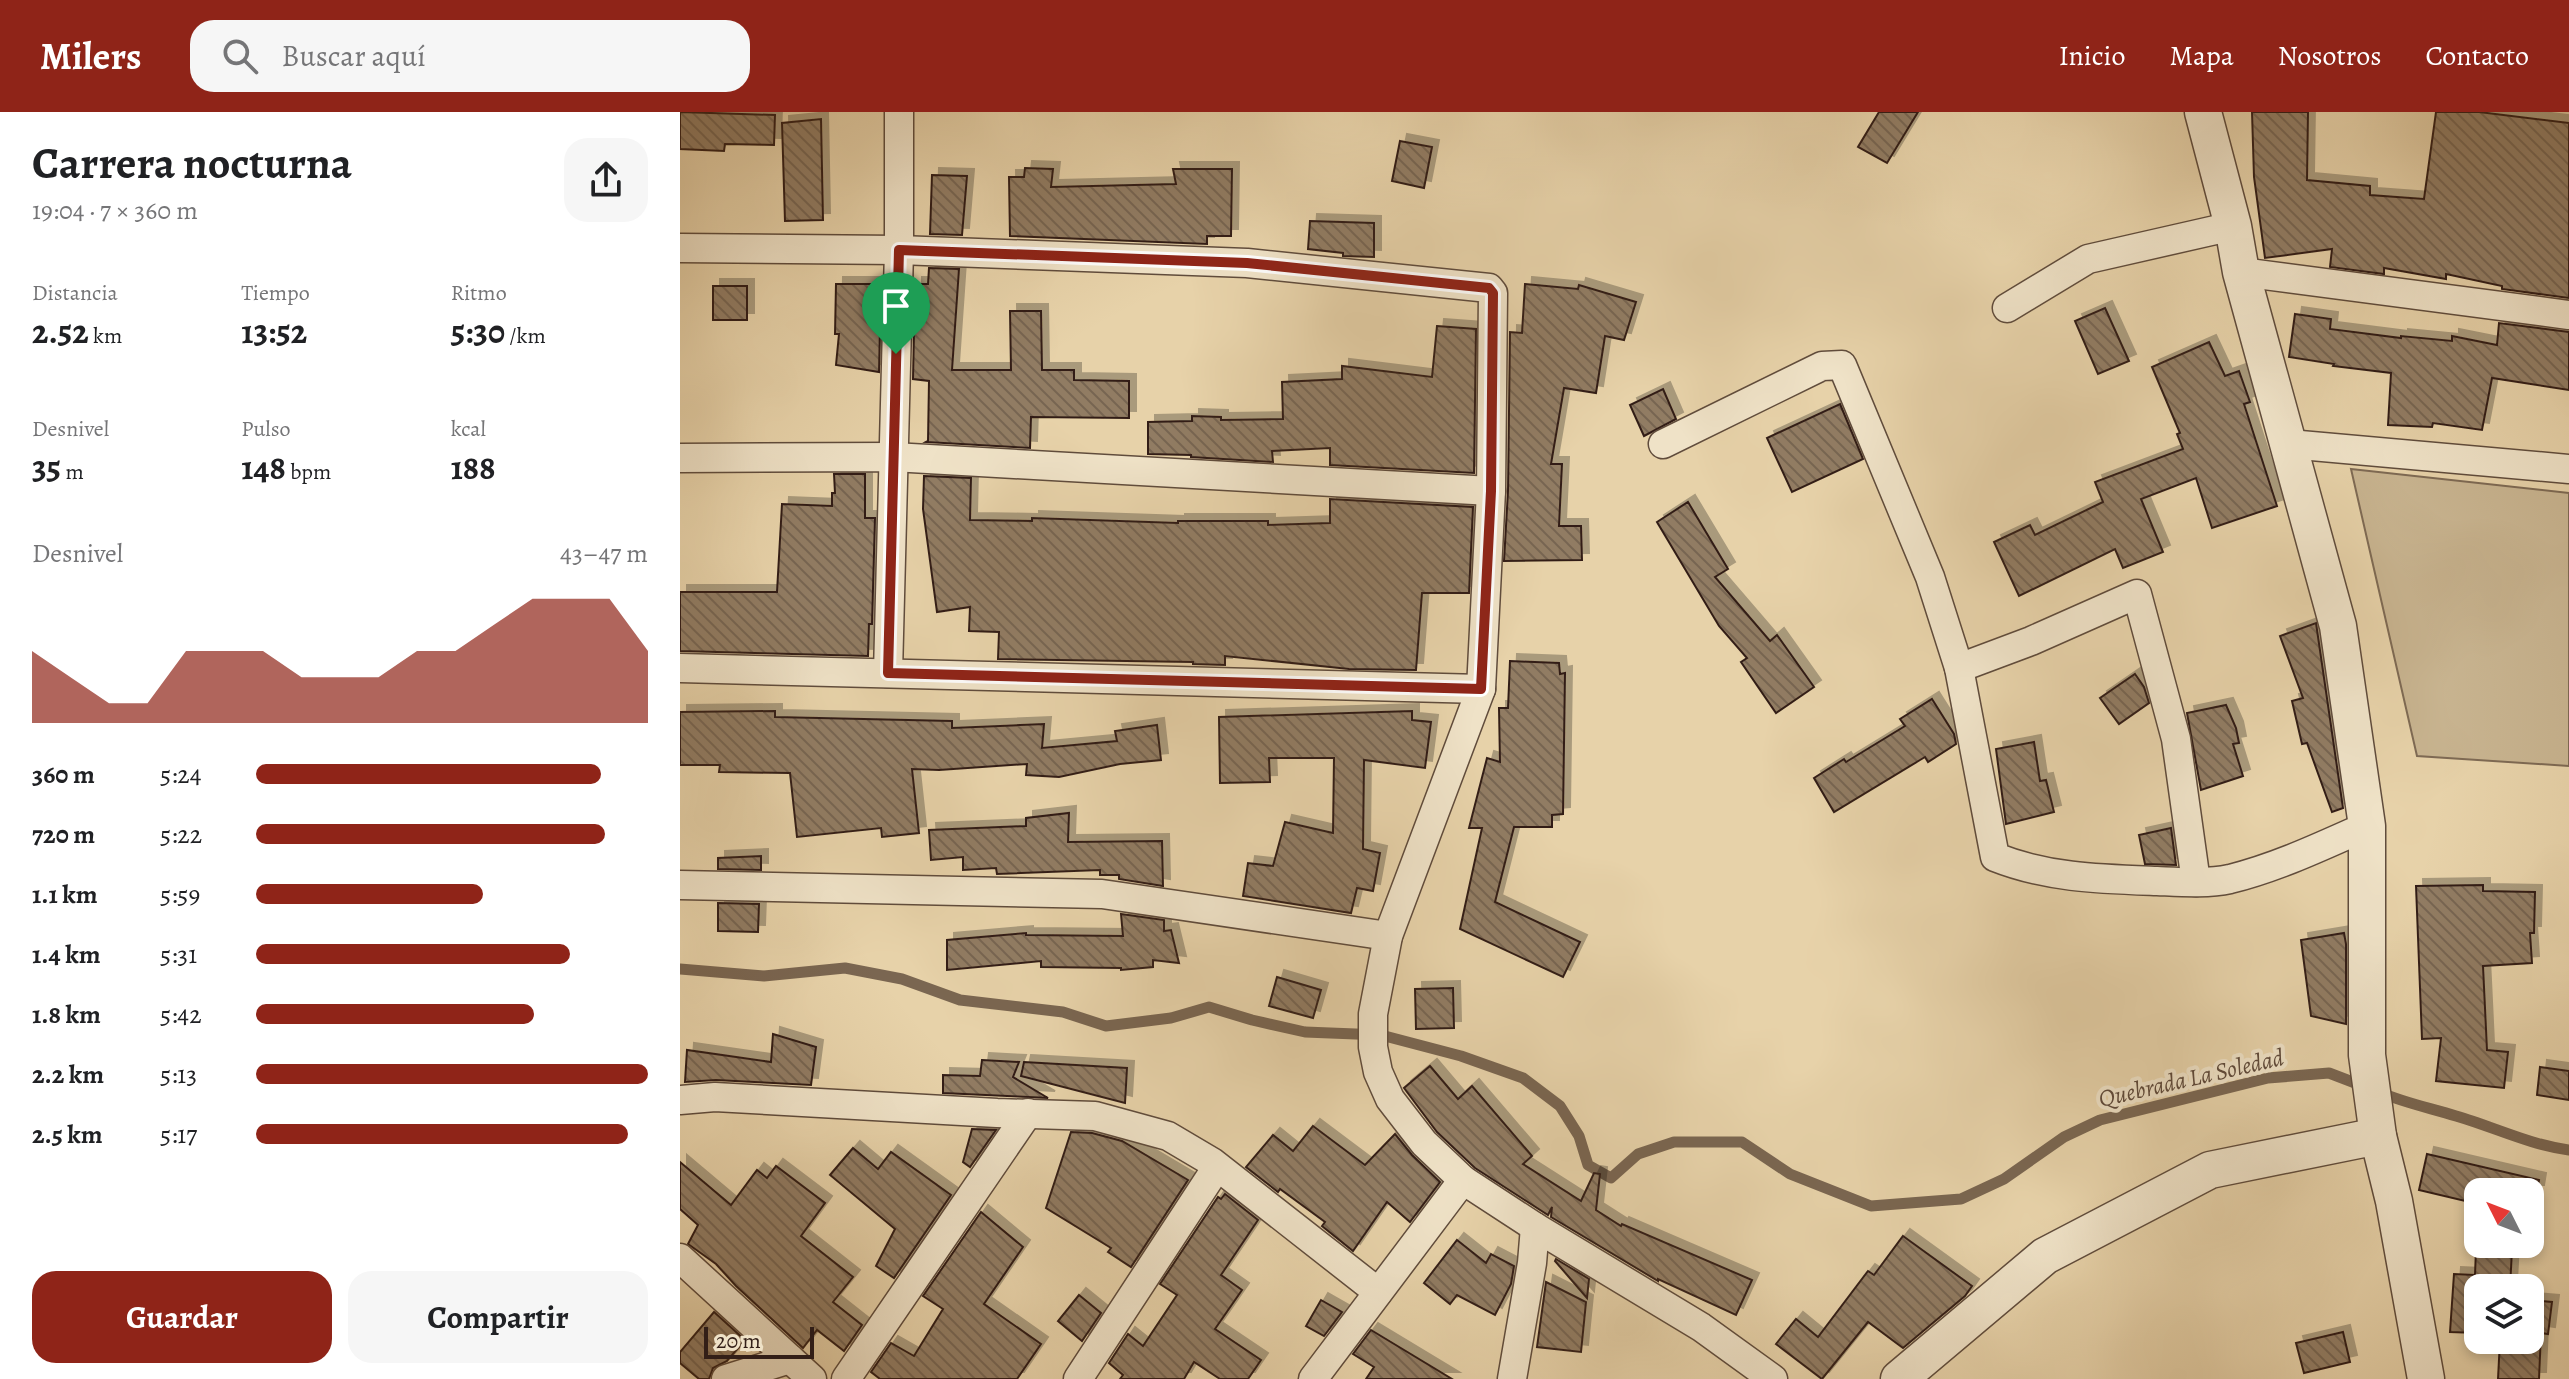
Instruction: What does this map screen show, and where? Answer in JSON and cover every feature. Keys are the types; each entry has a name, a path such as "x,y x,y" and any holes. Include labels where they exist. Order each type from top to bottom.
{"street":[{"path":"888,673 899,250 899,112"},
{"path":"2203,112 2233,226 2241,272 2338,626 2367,826 2367,1055 2377,1124 2426,1379"},
{"path":"2007,308 2088,259 2233,226"},
{"path":"680,248 899,250 1247,263 1489,288 1493,293 1491,491 1481,689 1388,936 1373,1014 1373,1047 1378,1072 1390,1099 1424,1143 1463,1180 1701,1327 1773,1379"},
{"path":"2241,272 2569,315"},
{"path":"1663,444 1822,366 1842,365 1930,577 1959,668 1995,857 2024,868 2058,875 2196,882 2227,880 2286,863 2367,826"},
{"path":"2289,444 2569,469"},
{"path":"680,458 893,457 1491,491"},
{"path":"1959,668 2031,641 2137,594 2176,739 2196,882"},
{"path":"680,668 1481,689"},
{"path":"680,885 1102,894 1388,936"},
{"path":"680,1100 715,1097 1095,1116 1154,1132 1168,1136 1217,1167 1378,1292"},
{"path":"846,1379 1028,1113"},
{"path":"1899,1379 2045,1256 2210,1170 2377,1124"},
{"path":"1078,1379 1217,1167"},
{"path":"1313,1379 1463,1180"},
{"path":"1512,1379 1532,1263 1535,1227"},
{"path":"680,1258 812,1379"},
{"path":"726,1379 790,1359"}],"shaded area":[{"path":"2351,469 2569,493 2569,766 2417,756"}],"building":[{"path":"680,112 775,115 774,145 725,144 724,151 680,149"},
{"path":"1879,112 1918,112 1887,163 1858,147"},
{"path":"2252,112 2308,112 2307,180 2370,186 2370,195 2424,199 2436,112 2479,112 2569,123 2569,298 2502,289 2502,286 2446,274 2446,279 2384,268 2384,274 2330,267 2332,249 2265,258 2254,177"},
{"path":"821,119 823,220 785,221 782,123"},
{"path":"1400,141 1432,147 1424,188 1392,181"},
{"path":"1025,168 1053,169 1051,187 1176,184 1173,169 1232,169 1231,236 1207,236 1207,244 1010,236 1009,177 1024,177"},
{"path":"932,175 967,176 962,235 930,234"},
{"path":"1310,221 1374,223 1374,257 1343,256 1343,253 1308,249"},
{"path":"929,268 959,269 952,370 1011,370 1010,311 1041,311 1042,370 1074,370 1074,380 1129,381 1129,418 1031,417 1030,448 926,442 929,381 913,379 915,284 928,284"},
{"path":"836,284 881,284 879,372 836,365 839,334 835,334"},
{"path":"1525,284 1578,289 1579,285 1636,302 1624,340 1605,336 1596,393 1564,388 1551,464 1562,464 1559,526 1581,526 1582,560 1504,561 1510,332 1522,333"},
{"path":"713,286 747,286 747,320 713,320"},
{"path":"2105,308 2129,361 2098,374 2075,321"},
{"path":"2295,314 2331,319 2330,329 2452,341 2452,336 2497,345 2499,323 2569,332 2569,390 2492,378 2482,430 2433,423 2432,427 2388,425 2391,373 2289,357"},
{"path":"1437,326 1476,329 1474,473 1330,465 1330,448 1272,451 1273,462 1148,454 1148,422 1192,421 1192,416 1221,417 1221,420 1283,419 1282,382 1342,379 1342,366 1432,377"},
{"path":"2209,342 2225,376 2239,371 2250,402 2244,404 2277,506 2212,528 2196,478 2141,499 2163,552 2123,568 2115,549 2019,596 1994,542 2030,525 2035,535 2103,502 2095,482 2183,449 2177,434 2180,433 2152,367"},
{"path":"1663,389 1676,419 1644,436 1630,405"},
{"path":"1840,404 1863,459 1792,492 1767,438"},
{"path":"834,474 865,474 865,518 875,518 868,656 680,651 680,592 777,592 782,504 832,506"},
{"path":"924,476 971,478 970,520 1268,521 1268,525 1330,523 1330,499 1473,507 1469,593 1422,593 1416,670 1349,669 1225,656 1225,665 998,659 999,632 969,631 970,607 937,612 923,509"},
{"path":"1688,502 1728,569 1715,577 1770,641 1777,635 1814,687 1776,713 1741,662 1747,658 1719,626 1657,522"},
{"path":"2316,623 2343,808 2332,812 2307,743 2302,744 2292,701 2303,698 2280,636"},
{"path":"1510,661 1559,663 1560,674 1565,673 1563,814 1552,815 1552,827 1514,827 1495,902 1580,942 1563,977 1460,929 1482,828 1469,828 1487,758 1500,762 1499,708 1508,708"},
{"path":"2135,674 2144,687 2149,703 2119,724 2100,698"},
{"path":"1932,699 1954,734 1956,744 1928,762 1925,757 1834,812 1814,778 1905,726 1900,719"},
{"path":"2226,705 2236,728 2239,743 2233,744 2243,776 2201,790 2187,713"},
{"path":"775,711 775,717 952,721 952,728 1044,724 1042,748 1117,741 1115,731 1157,725 1161,760 1120,764 1059,777 1026,775 1027,764 912,769 919,833 882,837 881,828 797,837 790,773 719,772 720,765 680,765 680,712"},
{"path":"1412,711 1412,720 1431,722 1425,768 1364,760 1363,849 1380,853 1373,891 1357,888 1351,913 1243,896 1248,863 1273,866 1285,822 1333,833 1334,758 1269,758 1270,782 1220,783 1219,717"},
{"path":"2034,742 2040,781 2046,780 2054,812 2006,824 1996,749"},
{"path":"1069,813 1068,842 1162,841 1163,886 1119,879 1119,875 1100,875 1100,870 997,874 996,868 963,870 963,857 931,860 929,830 1026,826 1026,818"},
{"path":"2171,828 2176,865 2145,864 2139,835"},
{"path":"761,856 761,870 718,869 718,858"},
{"path":"2483,885 2483,891 2535,892 2534,933 2530,933 2532,963 2483,966 2487,1050 2508,1052 2504,1088 2436,1081 2441,1038 2422,1039 2416,886"},
{"path":"718,903 759,904 758,932 718,931"},
{"path":"1121,914 1164,920 1164,931 1171,930 1179,963 1153,960 1153,967 1121,970 1041,967 1041,961 947,970 947,940 1026,933 1123,936"},
{"path":"2344,933 2346,1024 2311,1016 2301,940"},
{"path":"1277,977 1321,990 1313,1018 1269,1006"},
{"path":"1453,988 1454,1028 1416,1029 1415,989"},
{"path":"773,1034 816,1047 811,1085 716,1080 685,1082 687,1050 771,1062"},
{"path":"982,1060 1019,1062 1013,1077 1048,1098 943,1093 943,1075 980,1076"},
{"path":"1024,1062 1127,1068 1125,1103 1021,1076"},
{"path":"1430,1066 1458,1099 1472,1086 1532,1156 1523,1164 1581,1201 1594,1173 1600,1174 1596,1210 1621,1226 1752,1280 1736,1315 1658,1281 1551,1217 1552,1207 1548,1215 1475,1168 1437,1132 1404,1088"},
{"path":"2540,1067 2569,1071 2569,1100 2537,1095"},
{"path":"1313,1126 1365,1165 1395,1134 1440,1182 1410,1222 1387,1202 1353,1251 1322,1226 1325,1222 1246,1167 1273,1135 1293,1151"},
{"path":"972,1129 996,1130 970,1167 963,1162"},
{"path":"1071,1132 1092,1133 1122,1141 1188,1180 1131,1267 1108,1252 1111,1248 1046,1208"},
{"path":"853,1148 878,1169 891,1152 951,1195 894,1278 876,1266 895,1229 830,1175"},
{"path":"2427,1154 2530,1178 2464,1178 2464,1201 2419,1190"},
{"path":"680,1162 731,1205 757,1170 767,1178 776,1166 825,1203 801,1236 853,1277 833,1302 862,1325 844,1351 817,1330 803,1348 716,1264 688,1244 698,1225 680,1209"},
{"path":"1225,1194 1258,1220 1221,1275 1242,1290 1215,1329 1261,1360 1248,1379 1220,1379 1194,1362 1184,1379 1120,1379 1123,1375 1109,1363 1128,1334 1143,1346 1177,1295 1160,1284 1218,1197 1221,1199"},
{"path":"981,1212 1023,1247 984,1304 1041,1344 1017,1379 880,1379 871,1372 891,1343 914,1356 943,1309 923,1296"},
{"path":"1903,1236 1972,1286 1965,1296 1903,1348 1868,1322 1822,1379 1776,1344 1796,1319 1818,1337 1868,1271 1874,1275"},
{"path":"1457,1240 1486,1263 1491,1254 1514,1266 1511,1284 1495,1315 1457,1295 1450,1304 1424,1283"},
{"path":"2476,1258 2512,1258 2511,1274 2475,1274"},
{"path":"1555,1261 1589,1279 1587,1298"},
{"path":"2454,1274 2464,1274 2464,1332 2450,1332"},
{"path":"1546,1282 1586,1302 1581,1352 1537,1347"},
{"path":"1079,1295 1101,1313 1082,1341 1058,1321"},
{"path":"1321,1300 1342,1312 1324,1336 1306,1326"},
{"path":"2544,1301 2552,1302 2548,1334 2544,1333"},
{"path":"714,1312 745,1340 727,1361 713,1368 709,1379 699,1379 680,1363 680,1352"},
{"path":"1371,1330 1452,1379 1366,1379 1374,1367 1353,1354"},
{"path":"2343,1332 2350,1362 2304,1373 2296,1343"},
{"path":"2499,1354 2540,1354 2539,1379 2498,1379"}],"waterway":[{"name":"Quebrada La Soledad","path":"680,969 764,976 845,968 902,979 960,1000 1063,1012 1106,1026 1171,1018 1209,1007 1305,1032 1381,1035 1461,1056 1523,1078 1560,1106 1579,1136 1588,1165 1611,1178 1638,1154 1674,1142 1742,1142 1790,1174 1871,1206 1961,1199 2004,1179 2064,1137 2100,1120 2268,1078 2329,1073 2363,1086"},
{"name":"Quebrada La Soledad","path":"2379,1092 2526,1140 2569,1150"}],"route":[{"path":"899,250 1247,263 1489,288 1493,293 1491,491 1481,689 888,673 896,354 899,250"}]}
